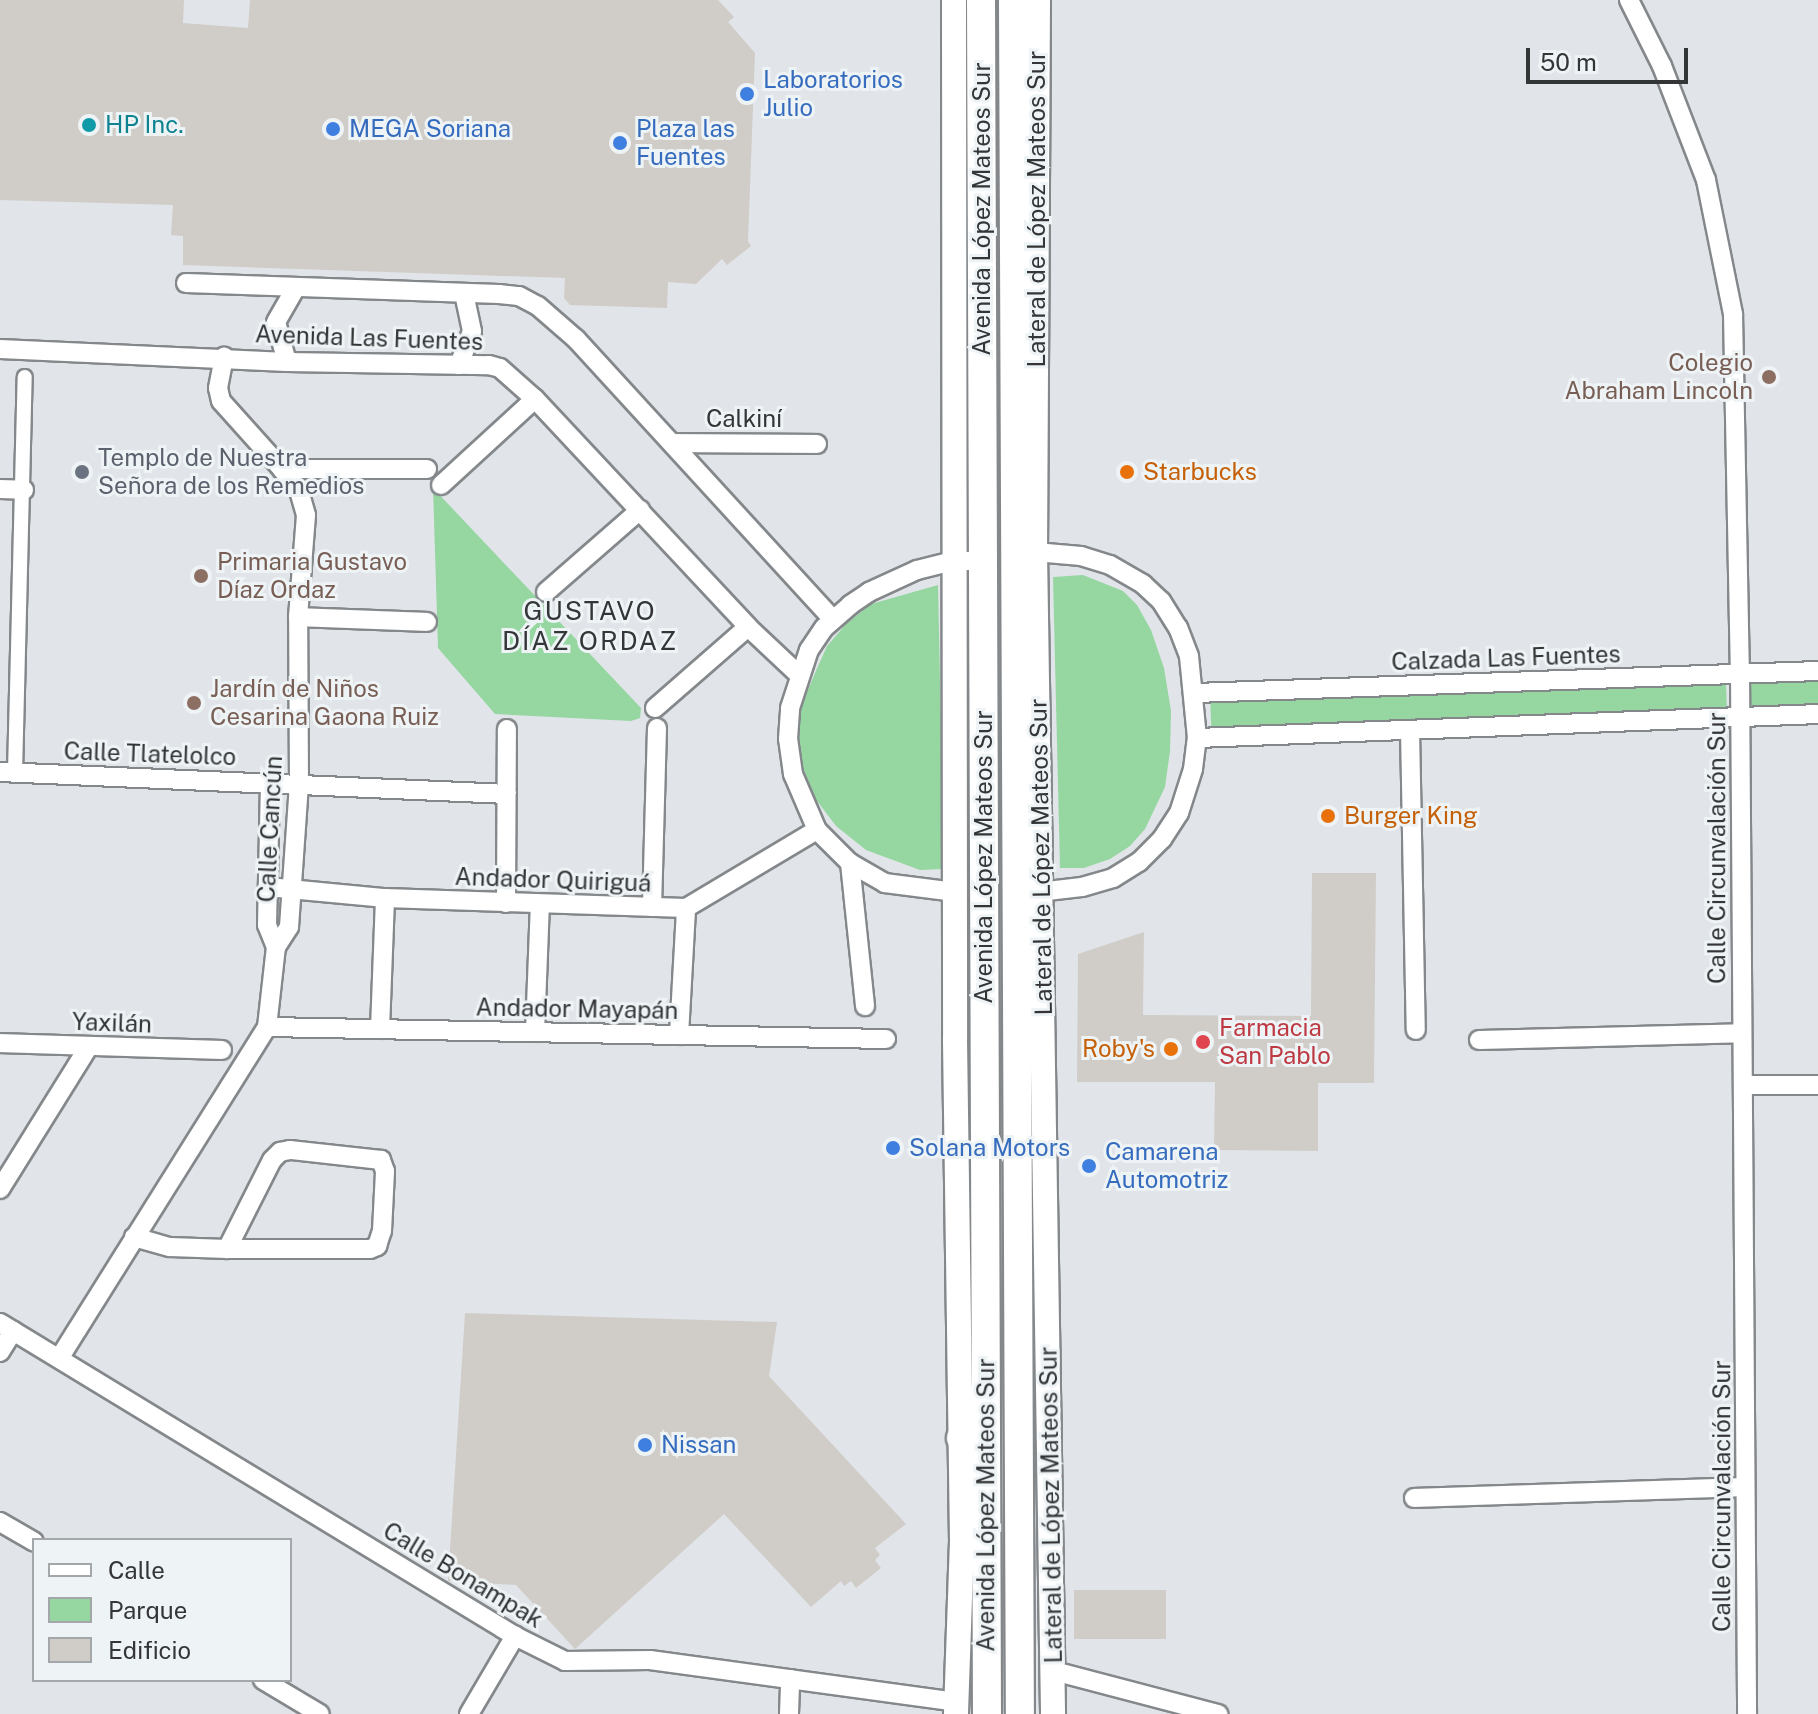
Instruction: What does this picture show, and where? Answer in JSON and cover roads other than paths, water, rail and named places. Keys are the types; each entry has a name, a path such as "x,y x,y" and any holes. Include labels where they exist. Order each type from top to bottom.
{"main road":[{"path":"954,0 955,892 962,1541 956,1708"},
{"name":"Avenida López Mateos Sur","path":"981,0 987,1714"},
{"name":"Avenida López Mateos Sur","path":"1013,0 1028,893 1020,1714"},
{"name":"Lateral de López Mateos Sur","path":"1038,0 1035,552 1028,893 1053,1714"},
{"path":"961,1438 985,1392"}],"street":[{"name":"Calle Circunvalación Sur","path":"1629,0 1662,66 1706,180 1733,314 1740,673 1747,1714"},
{"name":"Avenida Las Fuentes","path":"186,283 519,296 546,312 576,339 833,619"},
{"path":"287,362 276,322 295,289"},
{"path":"459,365 472,331 464,294"},
{"name":"Avenida Las Fuentes","path":"0,349 500,368 535,399 748,627 798,674"},
{"name":"Calle Cancún","path":"60,1357 267,1027 276,947 289,927 294,890 299,783 298,617 306,515 299,491 221,401 218,388 224,357"},
{"path":"8,772 24,490 25,377"},
{"path":"441,485 535,399"},
{"name":"Calkiní","path":"672,443 817,444"},
{"path":"282,469 427,469"},
{"path":"0,489 24,490"},
{"path":"546,592 640,510"},
{"path":"1028,893 1113,878 1139,862 1162,839 1179,813 1193,769 1197,738 1189,656 1178,628 1161,601 1143,584 1096,560 1035,552"},
{"path":"955,892 885,883 850,863 817,830 793,774 788,739 790,708 798,674 809,650 833,619 869,592 894,579 954,561 983,561"},
{"path":"298,617 427,622"},
{"path":"655,708 748,627"},
{"name":"Calzada Las Fuentes","path":"1195,693 1818,671"},
{"path":"1197,738 1818,714"},
{"path":"652,907 657,728"},
{"path":"506,903 507,729"},
{"path":"1410,730 1416,1030"},
{"name":"Calle Tlatelolco","path":"8,772 507,794"},
{"name":"Calle Cancún","path":"270,782 267,925 276,947"},
{"path":"679,1035 686,908 817,830"},
{"path":"850,863 865,1006"},
{"name":"Andador Quiriguá","path":"268,887 385,898 686,908"},
{"path":"380,1029 385,898"},
{"path":"535,1032 540,904"},
{"name":"Andador Mayapán","path":"267,1027 886,1039"},
{"path":"1479,1040 1742,1033"},
{"name":"Yaxilán","path":"0,1043 222,1050"},
{"path":"3,1178 89,1046"},
{"path":"1743,1085 1818,1085"},
{"path":"134,1237 170,1247 227,1249 363,1250 377,1246 382,1231 385,1171 381,1160 306,1151 280,1152 272,1160 227,1249"},
{"path":"0,1352 6,1327"},
{"name":"Calle Bonampak","path":"6,1327 515,1636 576,1664 650,1660 790,1679 956,1708"},
{"path":"1414,1498 1745,1487"},
{"path":"0,1522 32,1541"},
{"path":"469,1714 515,1636"},
{"path":"1054,1671 1218,1714"},
{"path":"789,1714 790,1679"},
{"path":"266,1682 320,1714"}],"place":[{"name":"Laboratorios Julio","path":"747,94"},
{"name":"HP Inc.","path":"89,125"},
{"name":"MEGA Soriana","path":"333,129"},
{"name":"Plaza las Fuentes","path":"620,143"},
{"name":"Colegio Abraham Lincoln","path":"1769,377"},
{"name":"Templo de Nuestra Señora de los Remedios","path":"82,472"},
{"name":"Starbucks","path":"1127,472"},
{"name":"Primaria Gustavo Díaz Ordaz","path":"201,576"},
{"name":"Jardín de Niños Cesarina Gaona Ruiz","path":"194,703"},
{"name":"Burger King","path":"1328,816"},
{"name":"Farmacia San Pablo","path":"1203,1042"},
{"name":"Roby's","path":"1171,1049"},
{"name":"Solana Motors","path":"893,1148"},
{"name":"Camarena Automotriz","path":"1089,1166"},
{"name":"Nissan","path":"645,1445"}],"district":[{"name":"GUSTAVO DÍAZ ORDAZ","path":"590,626"}]}
